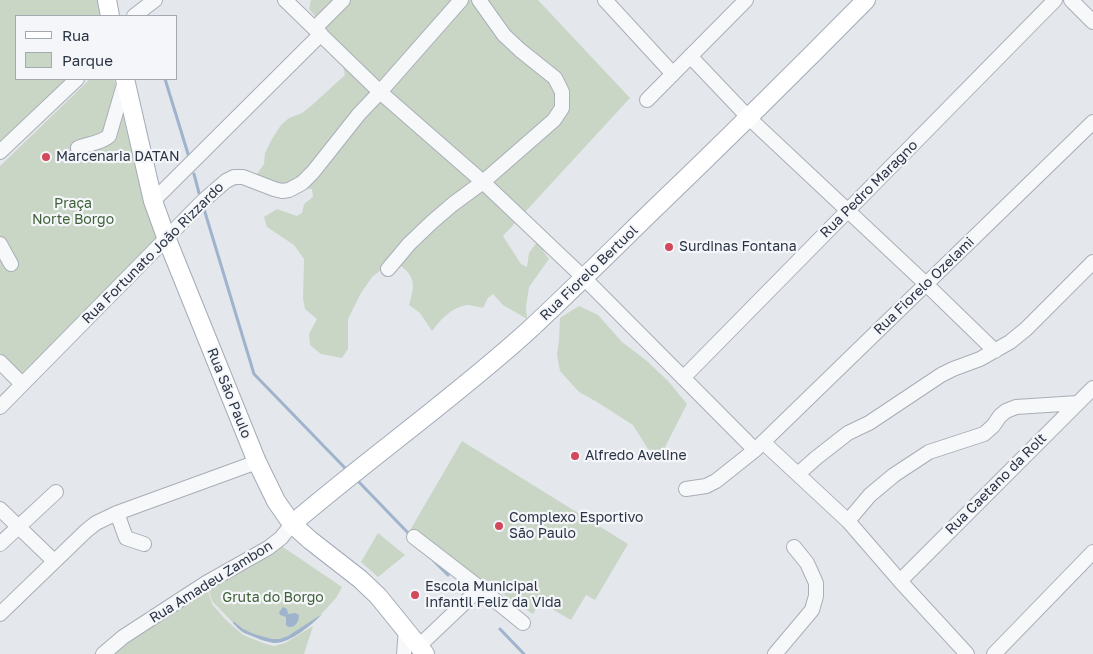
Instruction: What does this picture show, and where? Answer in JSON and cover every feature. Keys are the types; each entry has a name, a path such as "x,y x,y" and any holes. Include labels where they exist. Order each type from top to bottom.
{"main road":[{"path":"107,0 110,15"},
{"name":"Rua Fiorelo Bertuol","path":"292,524 465,386 528,331 749,118 866,0"},
{"name":"Rua São Paulo","path":"125,80 153,201 166,238 258,462 276,501 292,524 378,596 406,629 416,651"},
{"path":"276,501 288,505 317,503"}],"street":[{"path":"135,15 155,0"},
{"path":"285,0 380,92 483,182 584,278 682,378 759,446 798,474 848,521 967,654"},
{"path":"153,201 318,31 344,0"},
{"name":"Rua Fortunato João Rizzardo","path":"0,407 204,200 226,181 234,177 243,177 282,191 289,190 302,183 319,166 359,114 461,0"},
{"path":"388,269 409,244 432,222 483,182 554,120 562,108 562,92 555,78 504,35 478,0"},
{"path":"605,0 673,74"},
{"path":"647,100 746,0"},
{"name":"Rua Pedro Maragno","path":"682,378 1055,0"},
{"path":"1071,0 1093,22"},
{"path":"690,56 749,118 995,351"},
{"path":"0,152 76,80"},
{"path":"78,148 106,139 109,136 125,80"},
{"name":"Rua Fiorelo Ozelami","path":"686,489 706,486 716,481 759,446 1093,122"},
{"path":"0,244 11,264"},
{"path":"798,474 848,433 869,423 942,375 980,359 1010,342 1093,262"},
{"path":"0,362 22,384"},
{"name":"Rua Caetano da Rolt","path":"900,581 1093,388"},
{"path":"848,521 870,495 894,475 929,452 984,434 1006,411 1016,407 1078,403"},
{"path":"0,614 96,523 117,513 258,462"},
{"path":"0,544 56,492"},
{"path":"0,509 54,561"},
{"path":"117,513 126,538 144,544"},
{"name":"Rua Amadeu Zambon","path":"103,654 123,637 206,582 268,548 281,538 292,524"},
{"path":"414,537 523,623"},
{"path":"775,654 812,610 816,596 816,583 807,564 794,547"},
{"path":"994,654 1093,552"},
{"path":"416,651 480,588"}],"green space":[{"path":"0,0 98,0 103,15 15,15 15,80 69,80 0,146"},
{"path":"311,0 538,0 630,98 503,236 521,264 527,267 529,253 537,242 549,259 529,287 526,307 527,319 503,305 493,294 488,298 483,308 467,305 456,308 443,318 432,331 420,313 409,305 413,282 404,268 398,264 386,266 372,277 361,293 348,319 348,349 342,358 321,354 310,345 309,334 317,319 305,309 303,299 304,259 294,245 267,227 264,217 277,209 297,216 302,213 304,204 313,197 312,189 254,178 264,164 265,153 281,125 289,118 302,113 311,106 345,75 338,44 309,9"},
{"name":"Praça Norte Borgo","path":"89,80 114,80 134,160 157,237 21,374 0,353 0,166"},
{"path":"579,306 598,315 622,342 647,361 669,382 687,404 662,453 648,449 633,425 579,392 560,371 557,355 560,318"},
{"name":"Complexo Esportivo São Paulo","path":"462,441 628,544 595,600 586,595 571,620 540,602 533,614 409,532"},
{"path":"378,533 405,555 378,577 361,562"},
{"name":"Gruta do Borgo","path":"280,545 342,587 336,598 313,623 285,641 274,643 243,633 212,601 207,585"},
{"path":"207,588 212,604 225,619 243,635 263,643 274,646 285,643 313,626 304,654 106,654"}],"water":[{"path":"283,607 287,609 288,614 295,613 299,615 295,625 288,627 286,625 286,617 280,615 279,612"},
{"path":"322,614 294,637 275,643 264,641 245,633 233,623 233,621 243,629 254,634 272,639 280,639 288,636"}],"waterway":[{"path":"165,80 189,157"},
{"path":"194,174 199,193"},
{"path":"204,209 254,374 345,468"},
{"path":"358,481 411,536"},
{"path":"434,561 448,575"},
{"path":"500,629 524,654"}],"place":[{"name":"Marcenaria DATAN","path":"46,157"},
{"name":"Surdinas Fontana","path":"669,247"},
{"name":"Alfredo Aveline","path":"575,456"},
{"name":"Complexo Esportivo São Paulo","path":"499,526"},
{"name":"Escola Municipal Infantil Feliz da Vida","path":"415,595"}]}
